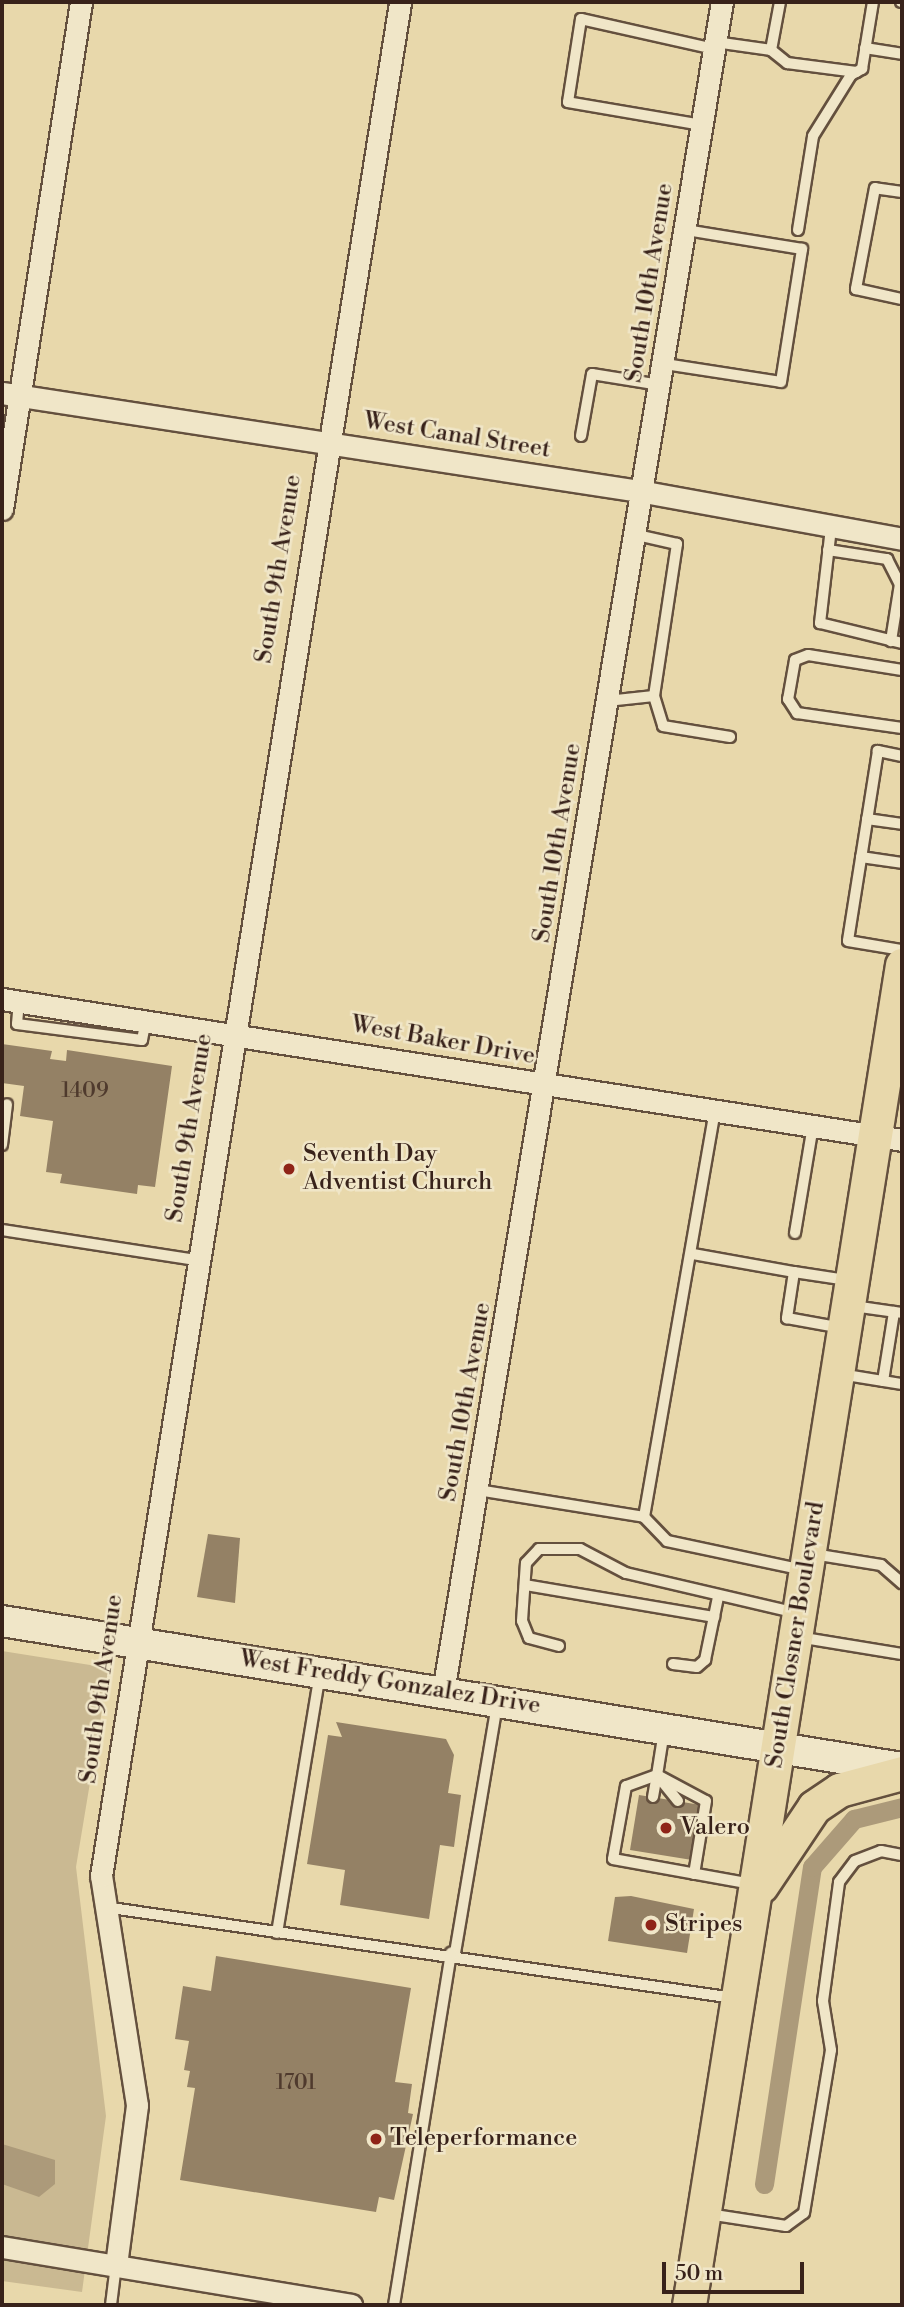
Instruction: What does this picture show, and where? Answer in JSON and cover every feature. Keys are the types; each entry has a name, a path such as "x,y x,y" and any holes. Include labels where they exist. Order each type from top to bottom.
{"main road":[{"name":"South Closner Boulevard","path":"689,2305 848,1305 889,1138 902,965"},
{"name":"West Freddy Gonzalez Drive","path":"2,1621 664,1728 902,1771"},
{"path":"755,1891 814,1807 839,1790 902,1771"}],"street":[{"path":"2,509 11,395 81,2"},
{"name":"South 9th Avenue","path":"116,2265 137,2105 101,1876 134,1641 326,442 400,2"},
{"name":"South 10th Avenue","path":"443,1692 547,1086 632,534 663,375 722,2"},
{"name":"West Canal Street","path":"11,395 639,491 896,538"},
{"name":"West Baker Drive","path":"10,1000 233,1031 547,1086 889,1138"},
{"path":"2,2247 350,2305"}],"lane":[{"path":"771,50 780,2"},
{"path":"798,230 813,136 856,72 865,48 873,2"},
{"path":"702,125 568,102 581,19 715,45 771,50 787,62 856,72"},
{"path":"865,48 902,54"},
{"path":"902,192 875,188 856,289 902,299"},
{"path":"581,436 592,374 780,382 802,249 686,230"},
{"path":"831,528 820,623 897,642 901,595 887,559 896,538"},
{"path":"632,534 677,544 654,695 663,726 730,737"},
{"path":"828,550 887,559"},
{"path":"902,670 808,655 795,660 788,699 797,713 902,728"},
{"path":"607,701 654,695"},
{"path":"902,756 878,751 848,941 902,950"},
{"path":"867,819 902,824"},
{"path":"861,857 902,863"},
{"path":"2,1144 7,1104"},
{"path":"644,1517 693,1254 715,1112"},
{"path":"795,1233 813,1126"},
{"path":"2,1230 196,1260"},
{"path":"693,1254 794,1272 848,1305"},
{"path":"794,1272 787,1318 848,1305 898,1313 883,1381"},
{"path":"837,1373 902,1384"},
{"path":"478,1490 644,1517 667,1541 807,1562 881,1565 902,1583"},
{"path":"559,1646 529,1638 522,1621 526,1563 539,1549 569,1547 604,1556 626,1573 718,1597 797,1625 902,1654"},
{"path":"525,1585 714,1616"},
{"path":"673,1664 697,1667 705,1660 718,1597"},
{"path":"277,1933 320,1672"},
{"path":"394,2305 497,1701"},
{"path":"653,1797 664,1728"},
{"path":"657,1775 678,1801"},
{"path":"694,1874 706,1801 657,1775 626,1786 613,1859 643,1858 668,1869 755,1891"},
{"path":"704,2213 786,2226 804,2213 831,2050 823,2001 839,1882 855,1861 881,1852 902,1855"},
{"path":"668,1869 670,1857"},
{"path":"104,1907 426,1956 453,1953 738,1998"},
{"path":"111,2305 116,2265"}],"shaded area":[{"path":"2,1651 109,1668 76,1867 106,2116 82,2292 2,2281"},
{"path":"2,2144 55,2160 55,2184 39,2197 2,2184"}],"building":[{"path":"2,1044 52,1051 50,1059 66,1061 67,1050 172,1066 155,1187 138,1185 137,1194 60,1183 62,1174 46,1172 53,1121 20,1116 24,1086 2,1083"},
{"path":"208,1534 240,1538 235,1603 197,1597"},
{"path":"336,1722 446,1739 454,1755 448,1793 461,1795 454,1847 440,1845 429,1919 340,1905 345,1870 307,1864 328,1735 342,1737"},
{"name":"Valero","path":"639,1795 701,1805 692,1860 630,1850"},
{"name":"Stripes","path":"631,1896 694,1909 687,1953 608,1941 615,1897"},
{"path":"216,1956 411,1988 395,2082 412,2084 408,2113 413,2114 394,2200 379,2197 376,2212 180,2180 195,2088 187,2087 190,2071 184,2070 189,2041 175,2039 183,1986 211,1991"}],"waterway":[{"path":"764,2184 812,1867 854,1819 902,1807"}],"place":[{"name":"Seventh Day Adventist Church","path":"289,1169"},
{"name":"Valero","path":"666,1828"},
{"name":"Stripes","path":"651,1925"},
{"name":"Teleperformance","path":"376,2139"}]}
